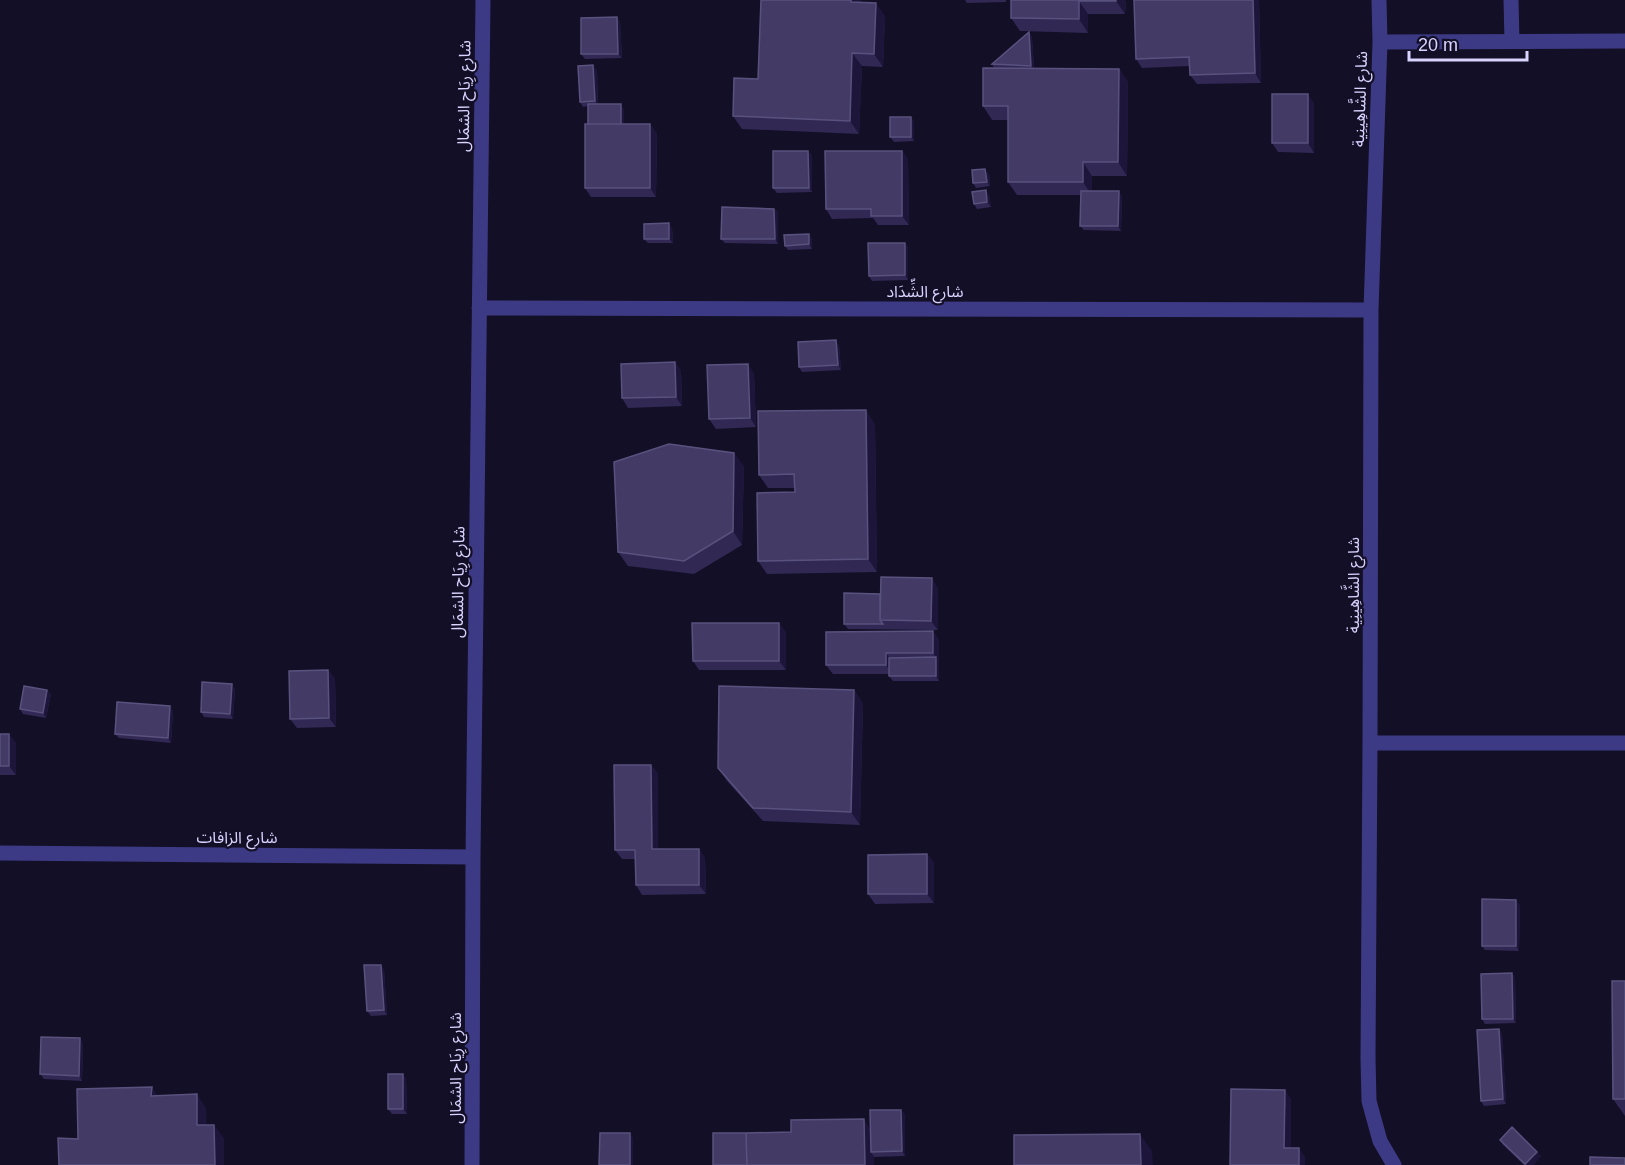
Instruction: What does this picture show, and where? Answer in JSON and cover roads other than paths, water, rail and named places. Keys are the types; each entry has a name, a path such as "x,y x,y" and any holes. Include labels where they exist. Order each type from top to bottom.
{"street":[{"name":"شارع رِيَاح الشمَال","path":"472,1165 473,857 483,0"},
{"name":"شارع الشَّاهِينِية","path":"1379,0 1380,42 1371,309 1369,1101 1380,1141 1394,1165"},
{"path":"1511,0 1512,41"},
{"path":"1380,42 1625,41"},
{"name":"شارع الشِّدَاد","path":"479,308 1371,309"},
{"path":"1370,743 1625,743"},
{"name":"شارع الزافات","path":"0,853 473,857"}]}
